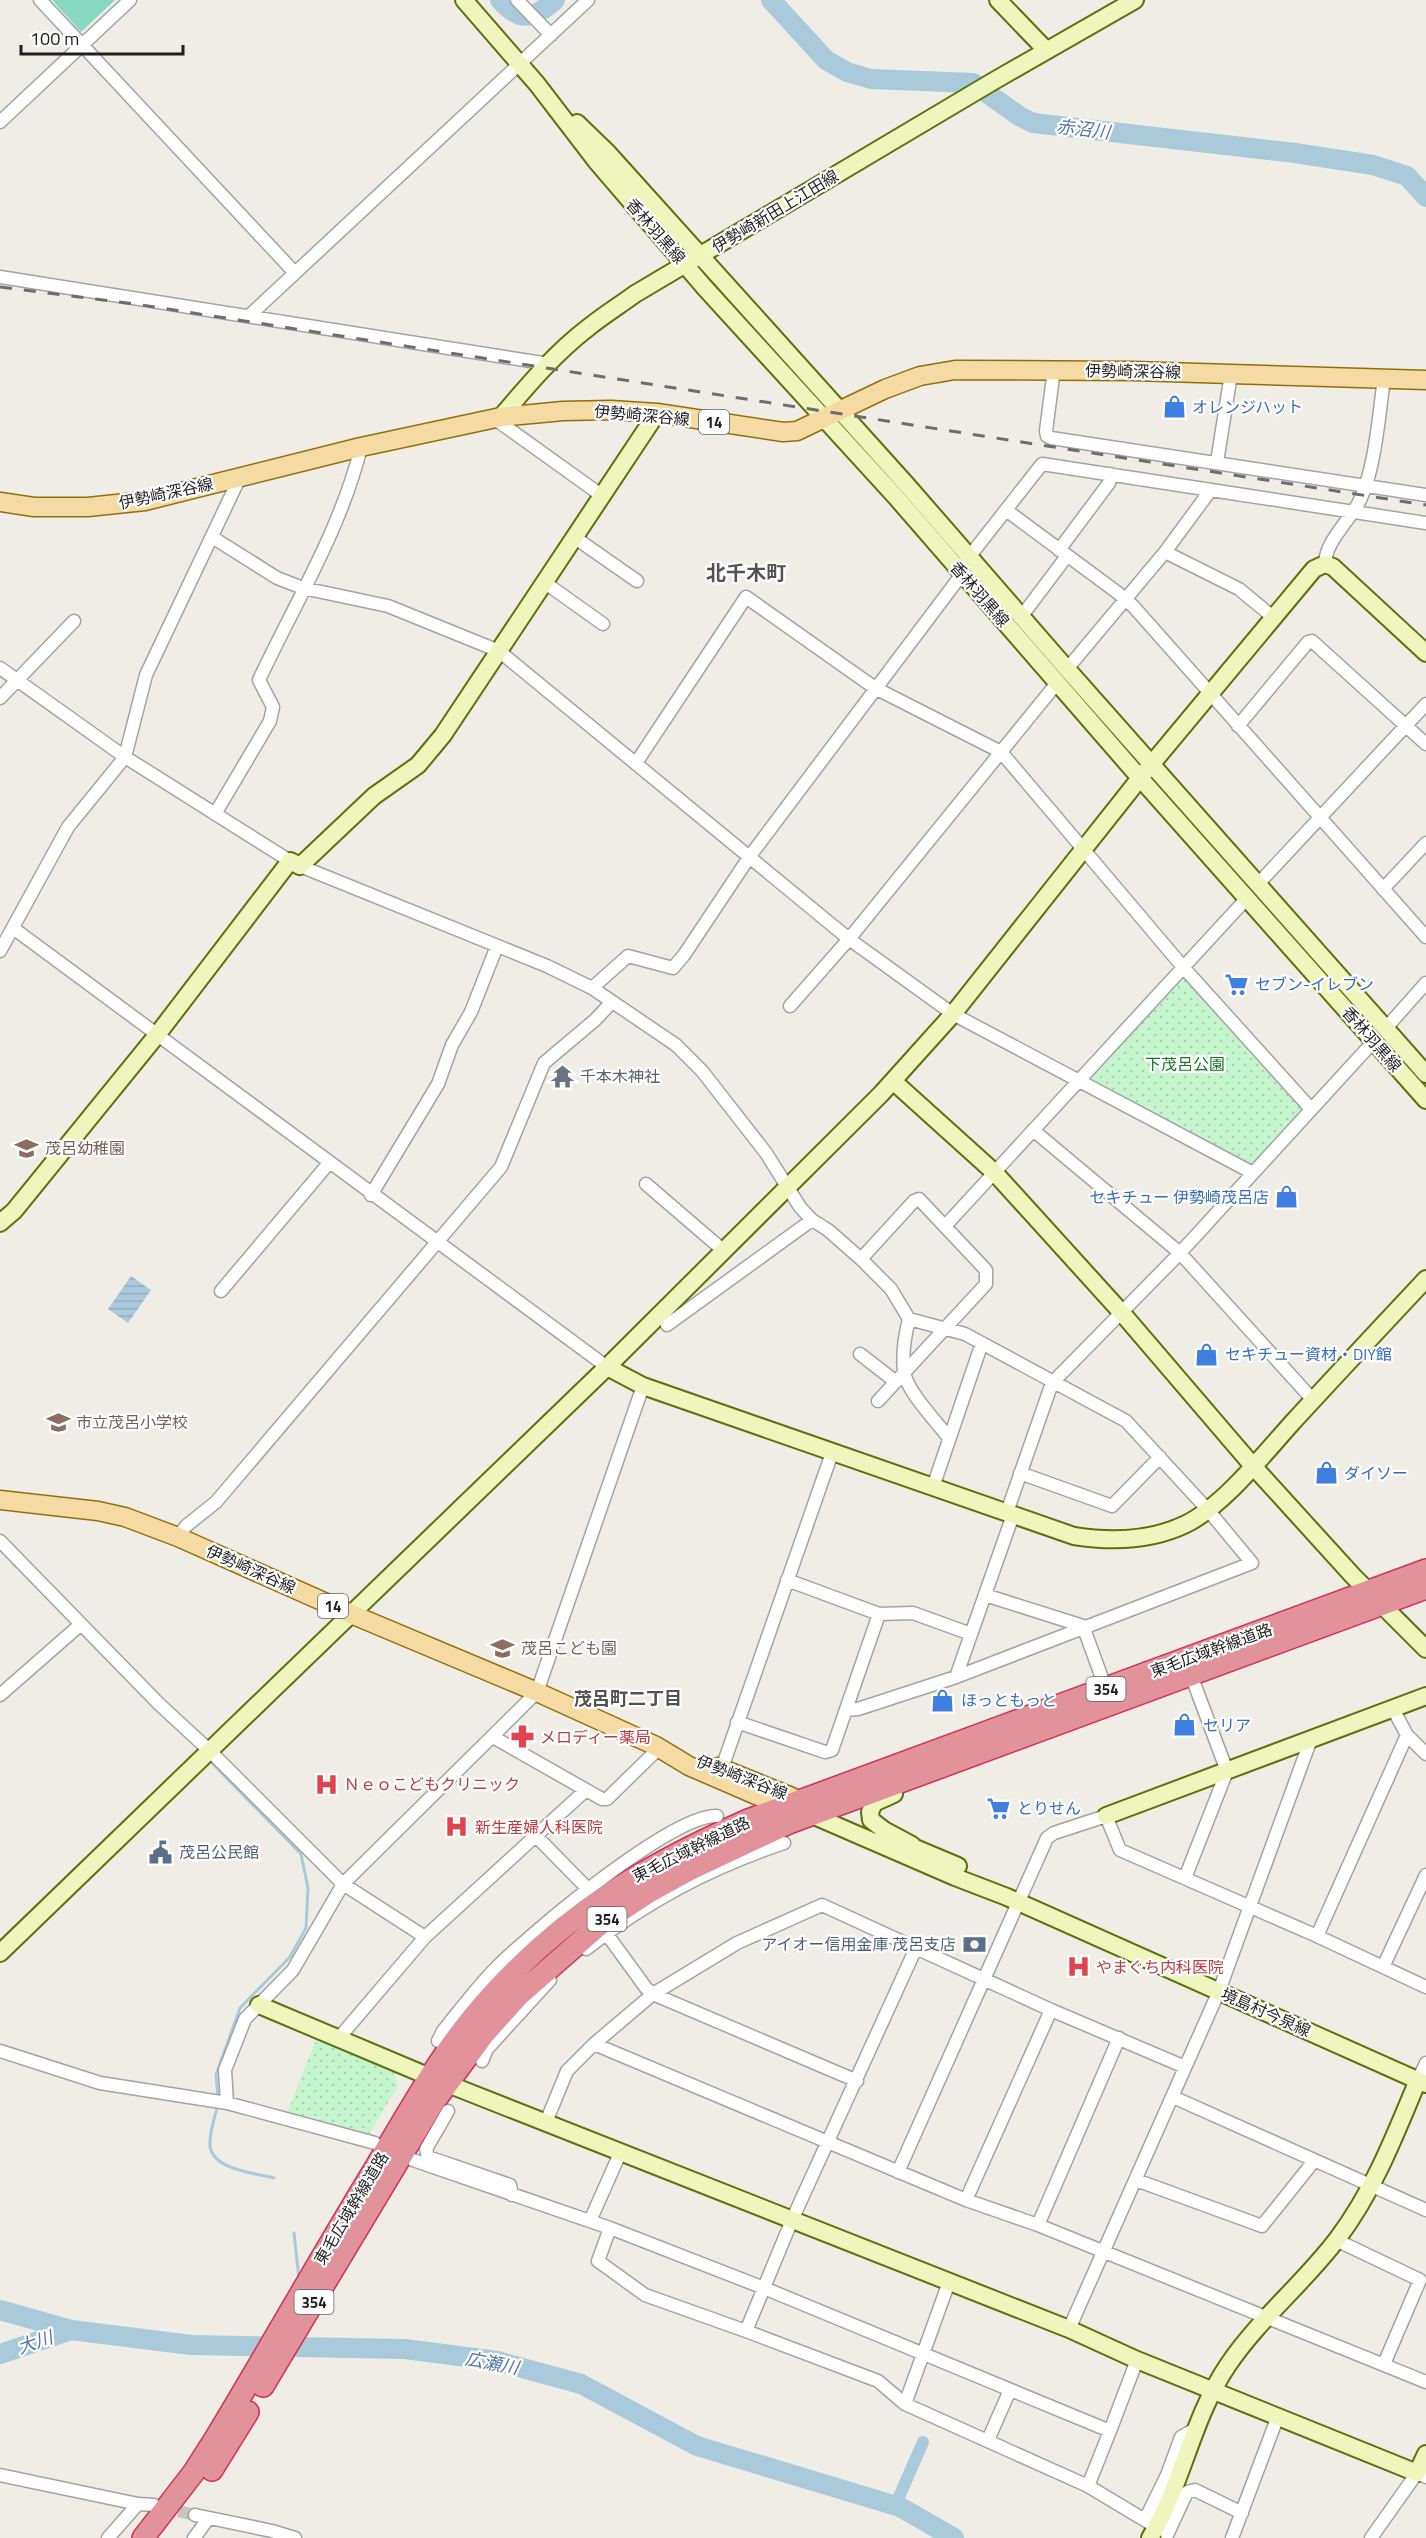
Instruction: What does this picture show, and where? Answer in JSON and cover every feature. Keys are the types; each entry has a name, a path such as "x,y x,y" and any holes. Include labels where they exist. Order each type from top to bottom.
{"highway":[{"name":"東毛広域幹線道路","path":"160,2538 207,2478 248,2398 438,2080 466,2025 537,1950 596,1902 647,1869 714,1835 950,1765 1191,1676 1375,1598 1426,1570"},
{"name":"東毛広域幹線道路","path":"438,2080 519,1995 553,1969 599,1925 689,1869 741,1852 789,1823 807,1808 1106,1689 1375,1598 1426,1588"},
{"name":"東毛広域幹線道路","path":"143,2538 248,2398"}],"main road":[{"name":"伊勢崎深谷線","path":"0,502 34,507 88,507 145,501 361,447 498,418 563,411 611,410 657,413 783,432 796,431 885,389 935,373 955,370 1054,369 1426,380"},
{"name":"伊勢崎深谷線","path":"0,1500 98,1511 125,1517 178,1537 351,1614 537,1692 656,1746 722,1768 807,1808"},
{"name":"伊勢崎深谷線","path":"656,1746 689,1766 807,1808"}],"street":[{"path":"40,0 295,273"},
{"path":"0,122 130,0"},
{"name":"香林羽黒線","path":"464,0 537,84 608,153 700,256 832,415 895,496 962,574 1152,764 1374,1041 1426,1100"},
{"path":"250,315 588,0"},
{"path":"998,0 1046,50"},
{"name":"伊勢崎新田上江田線","path":"498,418 588,327 684,264 1046,50 1135,0"},
{"path":"518,2 550,34"},
{"name":"香林羽黒線","path":"537,84 596,161 684,264 969,557 1021,617 1062,676 1140,778 1386,1028 1426,1074"},
{"path":"0,277 549,364"},
{"path":"1054,369 1047,436 1426,495"},
{"path":"1217,462 1231,374"},
{"path":"1325,564 1327,551 1353,512 1367,485 1384,378"},
{"path":"0,1223 14,1211 295,863 374,796 427,756 657,413"},
{"path":"498,418 601,495"},
{"path":"215,814 270,721 273,707 259,680 341,513 352,484 361,447"},
{"path":"969,557 1042,464 1426,523"},
{"path":"1021,617 1109,483 1111,474"},
{"path":"0,951 68,827 125,757 146,675 240,477"},
{"path":"789,1006 849,939 1165,552 1210,491"},
{"path":"1006,510 1125,599 1426,937"},
{"path":"212,537 277,578 303,588 388,606 499,651 849,939 953,1014 1253,1173"},
{"path":"574,537 637,581"},
{"path":"1165,552 1239,589 1274,617"},
{"path":"0,1953 607,1367 894,1081 953,1014 1140,778 1314,569 1325,564"},
{"path":"1325,564 1338,571 1426,653"},
{"path":"592,988 628,956 673,968 750,856 962,574"},
{"path":"544,582 603,624"},
{"path":"636,763 746,597 875,688 1000,752 1184,967 1311,1109"},
{"path":"0,698 74,621"},
{"path":"1238,726 1308,642 1312,641 1426,744"},
{"path":"0,668 125,757 295,863 547,966 592,988 676,1045 702,1071 766,1153 788,1189 812,1220 828,1230 861,1258 891,1289 909,1319 900,1377"},
{"path":"945,1225 1426,704"},
{"path":"1383,889 1426,843"},
{"path":"13,928 371,1195 607,1367 643,1386 1074,1536 1120,1539 1160,1534 1188,1524 1208,1510 1253,1466 1426,1279"},
{"path":"371,1195 438,1084 452,1045 471,1012 497,945"},
{"path":"1386,1028 1426,983"},
{"path":"178,1537 186,1526 216,1502 501,1167 544,1064 595,1020 612,1002"},
{"path":"956,1677 985,1595 1020,1473 1052,1383 1180,1253 1374,1041"},
{"path":"894,1081 995,1173 1122,1313 1253,1466 1375,1598 1426,1649"},
{"path":"1033,1130 1180,1253 1313,1400"},
{"path":"221,1291 329,1163"},
{"path":"646,1184 724,1251"},
{"path":"861,1258 914,1201 919,1199 986,1270 987,1277 986,1284 878,1401"},
{"path":"667,1325 812,1220"},
{"path":"846,1710 858,1710 956,1677 1083,1626 1252,1563 1208,1510 1126,1421 965,1334 909,1319"},
{"path":"933,1487 982,1343"},
{"path":"860,1354 900,1377 950,1438"},
{"path":"221,2102 225,2070 244,2019 293,1970 343,1884 537,1692 643,1386"},
{"path":"722,1768 832,1453"},
{"path":"1020,1473 1112,1506 1160,1457"},
{"path":"0,1541 80,1625 343,1884 425,1937"},
{"path":"787,1580 879,1614 913,1612 970,1634"},
{"path":"985,1595 1083,1626"},
{"path":"737,1722 825,1752 832,1750 879,1614"},
{"path":"0,1695 80,1625"},
{"path":"1083,1626 1106,1689"},
{"path":"1185,1878 1227,1771 1191,1676"},
{"path":"898,2172 984,1978 1012,1899 1050,1835 1426,1696"},
{"path":"1393,1709 1407,1735 1426,1754"},
{"path":"1317,1936 1407,1735"},
{"path":"493,1737 602,1799 607,1799 654,1754 656,1746"},
{"path":"1069,2329 1219,1991 1311,1739"},
{"path":"924,1851 876,1825 871,1820 871,1807 877,1801 922,1784 950,1765"},
{"path":"338,2039 425,1937 586,1790"},
{"name":"境島村今泉線","path":"807,1808 924,1851 966,1870 1012,1899"},
{"name":"境島村今泉線","path":"807,1808 955,1878 1012,1899 1422,2082"},
{"path":"438,2040 470,1997 495,1970 527,1938 588,1889 669,1835 703,1818 717,1816"},
{"path":"1106,1816 1120,1850 1317,1936 1426,1987"},
{"path":"535,1835 588,1889"},
{"path":"482,2061 487,2049 553,1969 658,1899 741,1852 784,1843"},
{"path":"617,1869 647,1869"},
{"path":"1383,1967 1426,1875"},
{"path":"546,2122 567,2071 594,2044 653,1994 737,1943 822,1905 1051,2010 1185,2067"},
{"path":"606,1933 646,1988 653,1994 857,2081"},
{"path":"746,2331 792,2220 829,2144 916,1948"},
{"path":"466,2025 470,1997"},
{"path":"259,2005 438,2080 1069,2329 1137,2360 1421,2475"},
{"path":"966,2200 1051,2010"},
{"path":"1038,2225 1119,2038"},
{"path":"594,2044 966,2200 1038,2225 1426,2382"},
{"path":"0,2051 100,2083 221,2102 375,2143"},
{"path":"1157,2531 1214,2390 1239,2350 1336,2240 1373,2186 1422,2082 1426,2063"},
{"path":"1173,2097 1426,2210"},
{"path":"448,2111 426,2149 428,2157 510,2185 512,2195"},
{"path":"590,2221 621,2151"},
{"path":"413,2160 610,2228 764,2288 1110,2431"},
{"path":"1136,2180 1262,2226 1314,2161"},
{"path":"610,2228 598,2261 645,2295 878,2381 905,2404 1088,2486 1157,2531"},
{"path":"1336,2240 1420,2280 1384,2364"},
{"path":"905,2404 949,2282"},
{"path":"1088,2486 1137,2360"},
{"path":"988,2440 1010,2390"},
{"path":"1232,2538 1278,2416"},
{"path":"1371,2538 1421,2475 1426,2454"},
{"path":"0,2475 138,2504 154,2505"},
{"path":"1157,2531 1190,2490 1195,2490 1242,2512"},
{"path":"108,2538 138,2504"},
{"path":"195,2515 272,2531 294,2538"},
{"path":"194,2538 208,2519"}],"green space":[{"path":"52,0 115,0 81,32"},
{"name":"下茂呂公園","path":"1181,978 1188,978 1302,1105 1302,1110 1253,1165 1249,1165 1089,1080"},
{"path":"316,2040 394,2072 398,2086 369,2134 286,2115"}],"water":[{"path":"131,1276 151,1290 128,1323 108,1309"}],"waterway":[{"name":"赤沼川","path":"500,0 514,12 527,16 540,11 555,0"},
{"name":"赤沼川","path":"771,0 826,60 847,72 871,79 973,83 1019,116 1033,123 1295,153 1373,165 1407,176 1426,197"},
{"path":"210,1761 301,1854 308,1888 306,1928 290,1957 240,2008 216,2075 218,2097"},
{"path":"218,2104 210,2136 213,2154 236,2169 274,2178"},
{"path":"294,2233 299,2279"},
{"name":"広瀬川","path":"0,2310 71,2330 191,2345 405,2349 497,2361 581,2384 697,2446 900,2507 954,2538"},
{"name":"大川","path":"0,2354 71,2330"},
{"path":"304,2333 306,2349"},
{"path":"895,2506 923,2442"}],"tunnel":[{"path":"161,2507 195,2515"}],"railway":[{"path":"0,287 142,305 1426,505"}],"place":[{"name":"オレンジハット","path":"1174,407"},
{"name":"セブン-イレブン","path":"1237,984"},
{"name":"千本木神社","path":"562,1076"},
{"name":"茂呂幼稚園","path":"27,1148"},
{"name":"セキチュー 伊勢崎茂呂店","path":"1287,1197"},
{"name":"セキチュー資材・DIY館","path":"1207,1354"},
{"name":"市立茂呂小学校","path":"58,1422"},
{"name":"ダイソー","path":"1326,1473"},
{"name":"茂呂こども園","path":"503,1648"},
{"name":"ほっともっと","path":"943,1700"},
{"name":"セリア","path":"1185,1725"},
{"name":"メロディー薬局","path":"522,1737"},
{"name":"Ｎｅｏこどもクリニック","path":"326,1784"},
{"name":"とりせん","path":"999,1808"},
{"name":"新生産婦人科医院","path":"457,1827"},
{"name":"茂呂公民館","path":"161,1852"},
{"name":"アイオー信用金庫 茂呂支店","path":"974,1944"},
{"name":"やまぐち内科医院","path":"1078,1967"}],"district":[{"name":"北千木町","path":"746,572"},
{"name":"茂呂町二丁目","path":"628,1698"}]}
